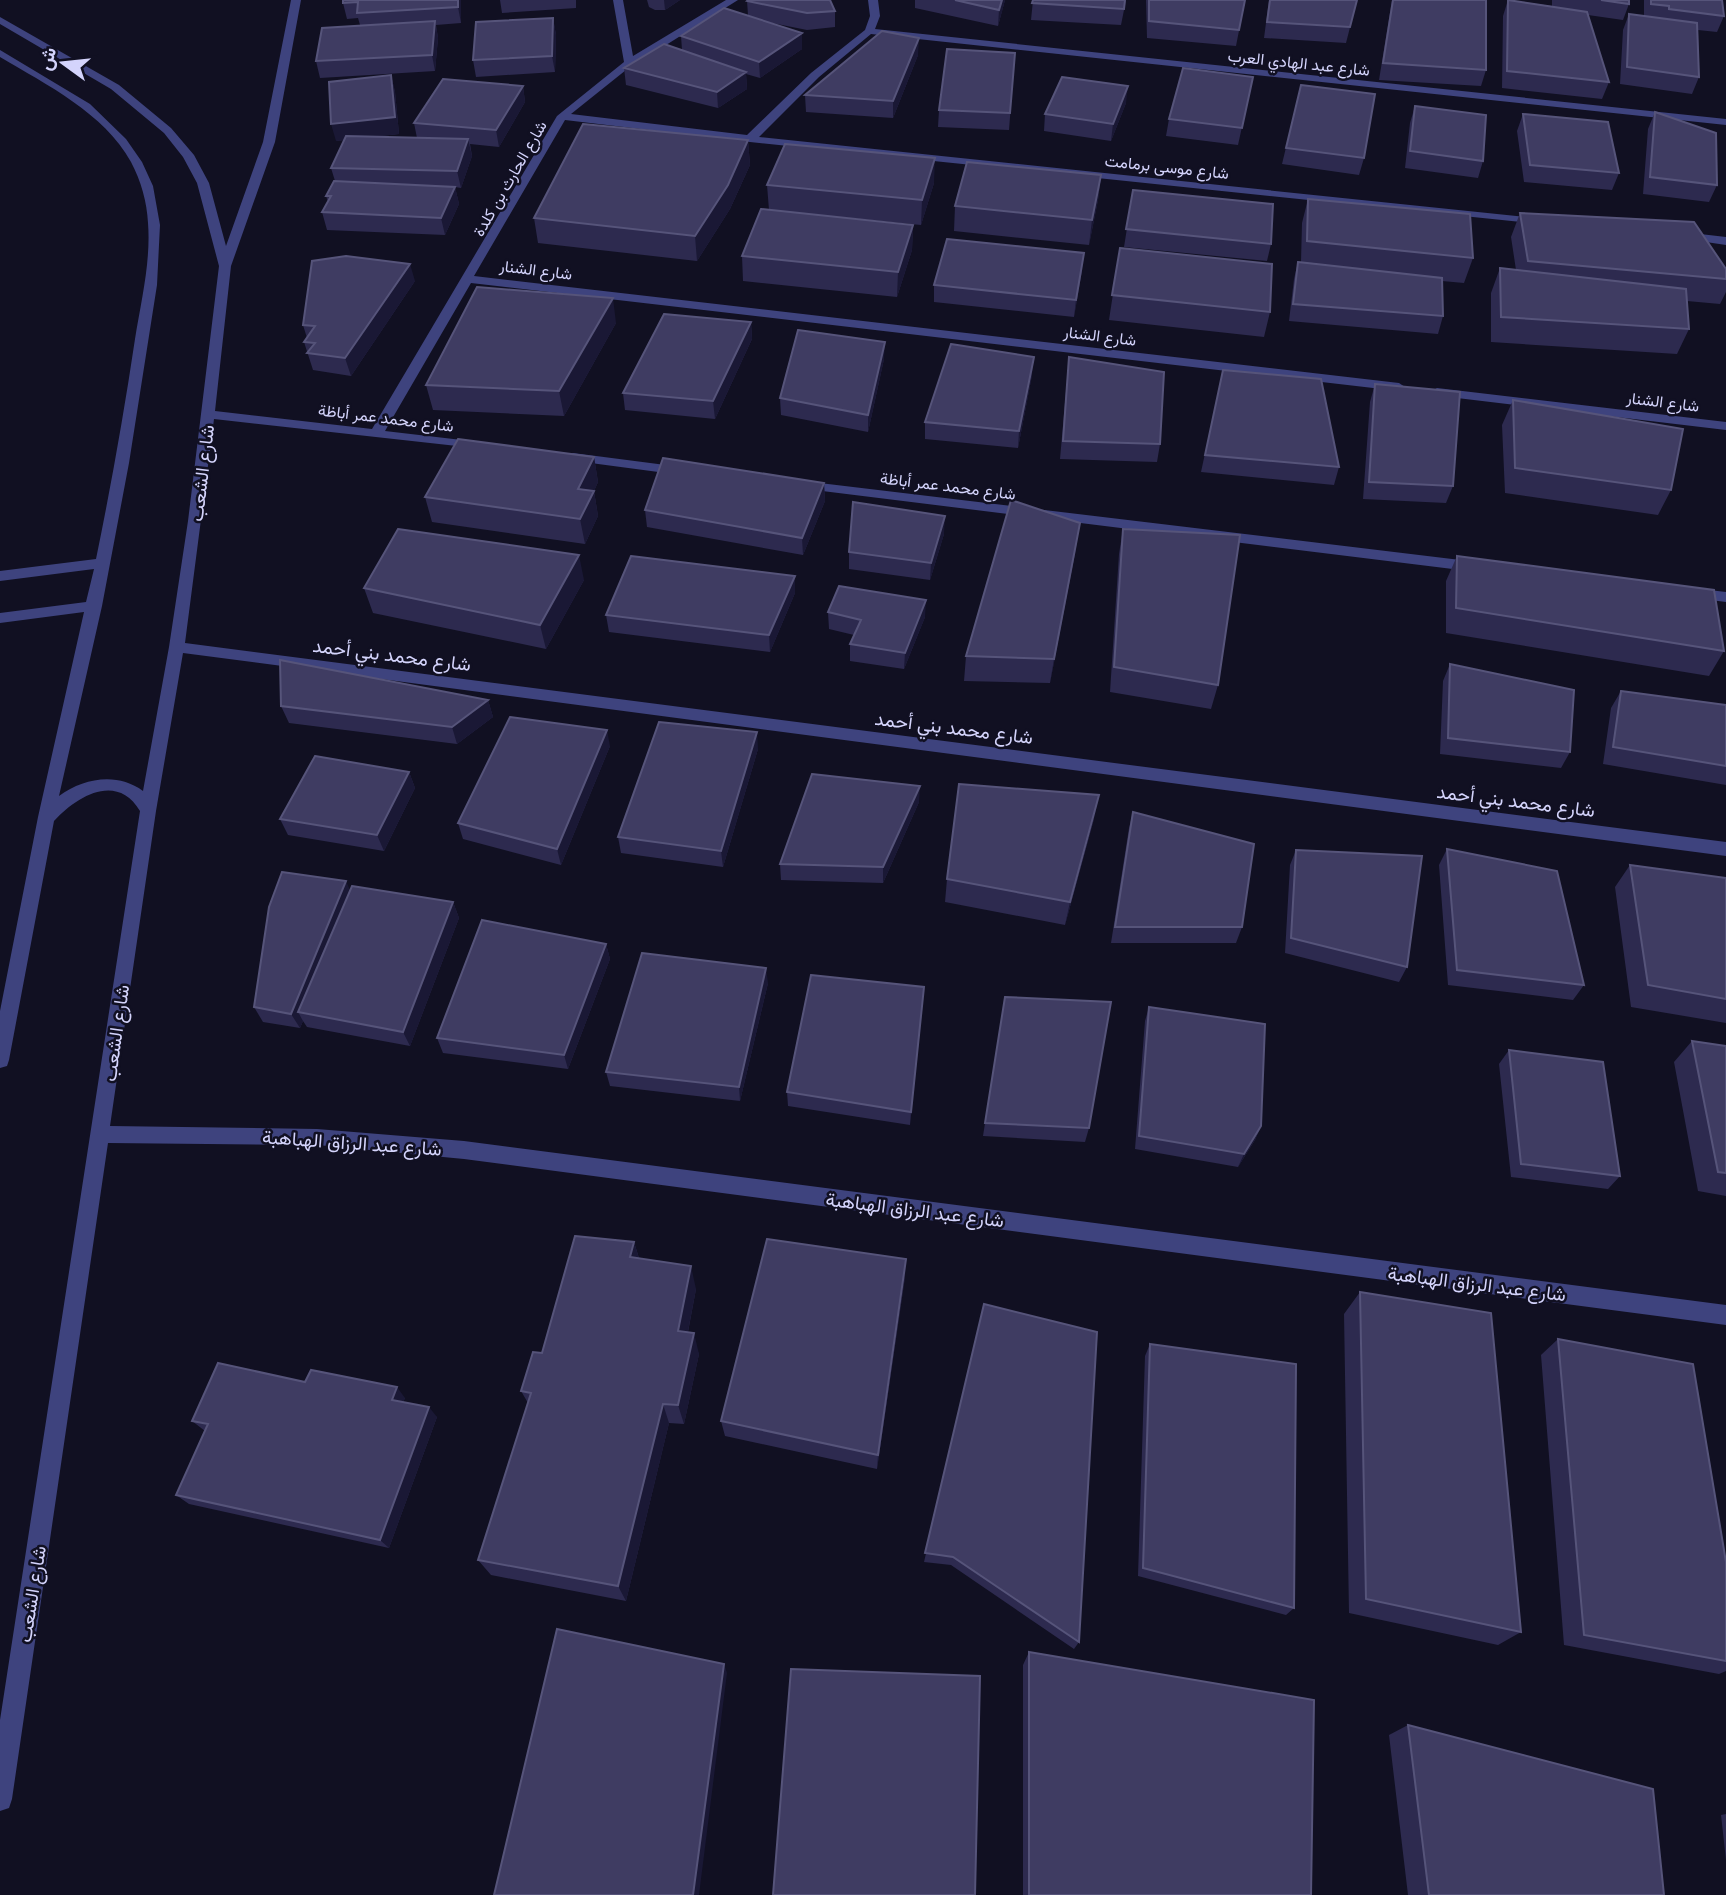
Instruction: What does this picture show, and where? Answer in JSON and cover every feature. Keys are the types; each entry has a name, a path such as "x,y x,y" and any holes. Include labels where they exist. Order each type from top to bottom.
{"street":[{"name":"شارع الشعب","path":"0,1799 148,811 177,647 225,266 269,142 296,0"},
{"path":"618,0 629,61"},
{"name":"شارع الحارث بن كلدة","path":"376,434 562,116 591,88 629,61 733,0"},
{"path":"750,139 815,75 869,32 875,16 873,0"},
{"name":"شارع الشعب","path":"0,20 107,83 148,112 180,146 202,181 225,266"},
{"name":"شارع عبد الهادي العرب","path":"869,32 1726,122"},
{"path":"0,53 74,95 105,122 130,152 147,186 155,222 133,408 112,526 46,819 0,1060"},
{"name":"شارع موسى برمامت","path":"562,116 750,139 1556,223"},
{"path":"1667,235 1726,241"},
{"name":"شارع الشنار","path":"469,279 1726,426"},
{"name":"شارع محمد عمر أباظة","path":"208,414 500,449"},
{"path":"555,455 693,472"},
{"name":"شارع محمد عمر أباظة","path":"790,484 1492,569"},
{"path":"0,576 102,564"},
{"path":"1671,591 1726,597"},
{"path":"0,618 95,606"},
{"name":"شارع محمد بني أحمد","path":"177,647 1726,849"},
{"path":"46,819 55,806 70,795 104,785 121,785 134,791 143,800 148,811"},
{"name":"شارع عبد الرزاق الهباهبة","path":"101,1134 317,1137 464,1150 1726,1315"}],"building":[{"path":"343,0 458,0 458,7 357,13 358,2 343,3"},
{"path":"748,0 830,0 835,11 807,13"},
{"path":"955,0 1002,0 999,10"},
{"path":"1033,0 1125,0 1124,9 1032,3"},
{"path":"1149,0 1245,0 1239,30 1149,21"},
{"path":"1270,0 1357,0 1350,27 1267,22"},
{"path":"1393,0 1486,0 1486,70 1383,63"},
{"path":"1508,0 1587,12 1609,82 1507,71"},
{"path":"1601,0 1629,0 1629,4"},
{"path":"1651,0 1722,0 1724,16 1669,9 1669,6 1651,4"},
{"path":"724,8 802,33 759,62 681,36"},
{"path":"1629,14 1697,23 1699,77 1627,67"},
{"path":"553,18 552,56 473,60 476,22"},
{"path":"435,21 432,55 316,61 322,28"},
{"path":"882,31 919,38 893,101 805,95"},
{"path":"664,44 746,72 717,92 624,68"},
{"path":"947,49 1015,53 1010,113 939,110"},
{"path":"1183,68 1253,77 1242,128 1169,119"},
{"path":"391,75 395,117 331,124 329,82"},
{"path":"1062,77 1128,86 1113,124 1045,114"},
{"path":"443,79 523,86 496,130 414,123"},
{"path":"1301,85 1375,94 1364,158 1286,148"},
{"path":"1415,106 1486,115 1483,161 1410,151"},
{"path":"1655,112 1716,133 1717,185 1650,177"},
{"path":"1523,114 1608,122 1619,173 1530,165"},
{"path":"583,124 748,140 728,185 695,236 534,218"},
{"path":"346,136 468,139 457,171 331,168"},
{"path":"785,144 935,158 922,200 767,185"},
{"path":"967,162 1101,175 1092,220 955,206"},
{"path":"334,181 455,187 441,218 322,212 331,196 326,196"},
{"path":"1133,190 1273,204 1271,244 1126,229"},
{"path":"1308,199 1470,214 1473,258 1307,241"},
{"path":"761,209 913,225 898,272 742,256"},
{"path":"1520,213 1694,222 1726,269 1726,279 1528,261"},
{"path":"947,239 1084,253 1076,300 934,285"},
{"path":"1120,248 1272,264 1270,312 1112,295"},
{"path":"346,256 410,264 345,358 307,353 315,343 304,342 315,326 303,325 312,261"},
{"path":"1298,262 1442,278 1443,316 1293,304"},
{"path":"1500,268 1686,289 1689,329 1501,317"},
{"path":"477,287 613,298 559,391 426,385"},
{"path":"664,314 751,322 713,401 623,393"},
{"path":"798,330 885,342 868,415 780,398"},
{"path":"951,344 1034,357 1019,431 925,422"},
{"path":"1069,357 1164,372 1160,444 1063,441"},
{"path":"1223,370 1321,379 1339,467 1205,455"},
{"path":"1375,384 1460,392 1453,486 1369,482"},
{"path":"1513,400 1683,429 1671,490 1515,468"},
{"path":"458,439 594,457 578,489 594,491 580,519 425,497"},
{"path":"663,458 824,483 802,538 645,510"},
{"path":"1011,500 1080,523 1054,659 966,656"},
{"path":"853,502 945,516 931,563 849,552"},
{"path":"398,529 579,555 540,625 364,588"},
{"path":"1123,529 1240,535 1218,685 1114,667"},
{"path":"631,556 795,576 769,635 606,615"},
{"path":"1457,556 1714,590 1724,651 1456,608"},
{"path":"839,586 926,600 905,653 850,644 861,620 828,612"},
{"path":"280,660 488,700 452,727 281,706"},
{"path":"1450,664 1574,690 1570,752 1448,738"},
{"path":"1621,691 1726,705 1726,766 1613,747"},
{"path":"510,717 607,730 557,849 458,823"},
{"path":"659,722 757,732 721,851 618,837"},
{"path":"315,756 409,772 377,835 280,819"},
{"path":"812,774 920,786 883,867 780,864"},
{"path":"959,784 1099,795 1070,902 947,879"},
{"path":"1133,812 1254,844 1242,927 1115,927"},
{"path":"1447,849 1557,871 1584,985 1457,970"},
{"path":"1296,850 1422,856 1407,967 1291,938"},
{"path":"1630,865 1726,878 1726,999 1648,985"},
{"path":"282,872 346,881 291,1014 254,1007 269,907"},
{"path":"352,886 453,902 403,1032 298,1012"},
{"path":"482,920 606,944 564,1055 437,1038"},
{"path":"642,953 766,968 739,1087 606,1072"},
{"path":"811,975 924,987 911,1112 787,1092"},
{"path":"1005,997 1111,1002 1089,1128 985,1123"},
{"path":"1149,1007 1265,1024 1261,1126 1244,1154 1139,1136"},
{"path":"1692,1041 1726,1046 1726,1173 1718,1172"},
{"path":"1509,1050 1603,1062 1620,1176 1521,1164"},
{"path":"575,1236 634,1242 630,1257 691,1266 678,1331 694,1333 678,1405 663,1404 618,1586 478,1560 531,1393 521,1391 533,1352 542,1353"},
{"path":"767,1239 906,1259 878,1455 721,1421"},
{"path":"1360,1292 1491,1313 1521,1632 1366,1599"},
{"path":"984,1304 1097,1332 1079,1642 953,1557 925,1553"},
{"path":"1558,1339 1693,1364 1726,1562 1726,1661 1584,1635"},
{"path":"1150,1344 1296,1364 1294,1608 1143,1568"},
{"path":"218,1363 305,1382 311,1370 397,1387 392,1400 429,1407 380,1540 176,1495 208,1424 192,1421"},
{"path":"557,1629 724,1664 693,1895 494,1895"},
{"path":"1029,1652 1314,1700 1311,1895 1029,1895"},
{"path":"791,1669 980,1676 975,1895 773,1895"},
{"path":"1408,1725 1653,1789 1664,1895 1429,1895"}]}
